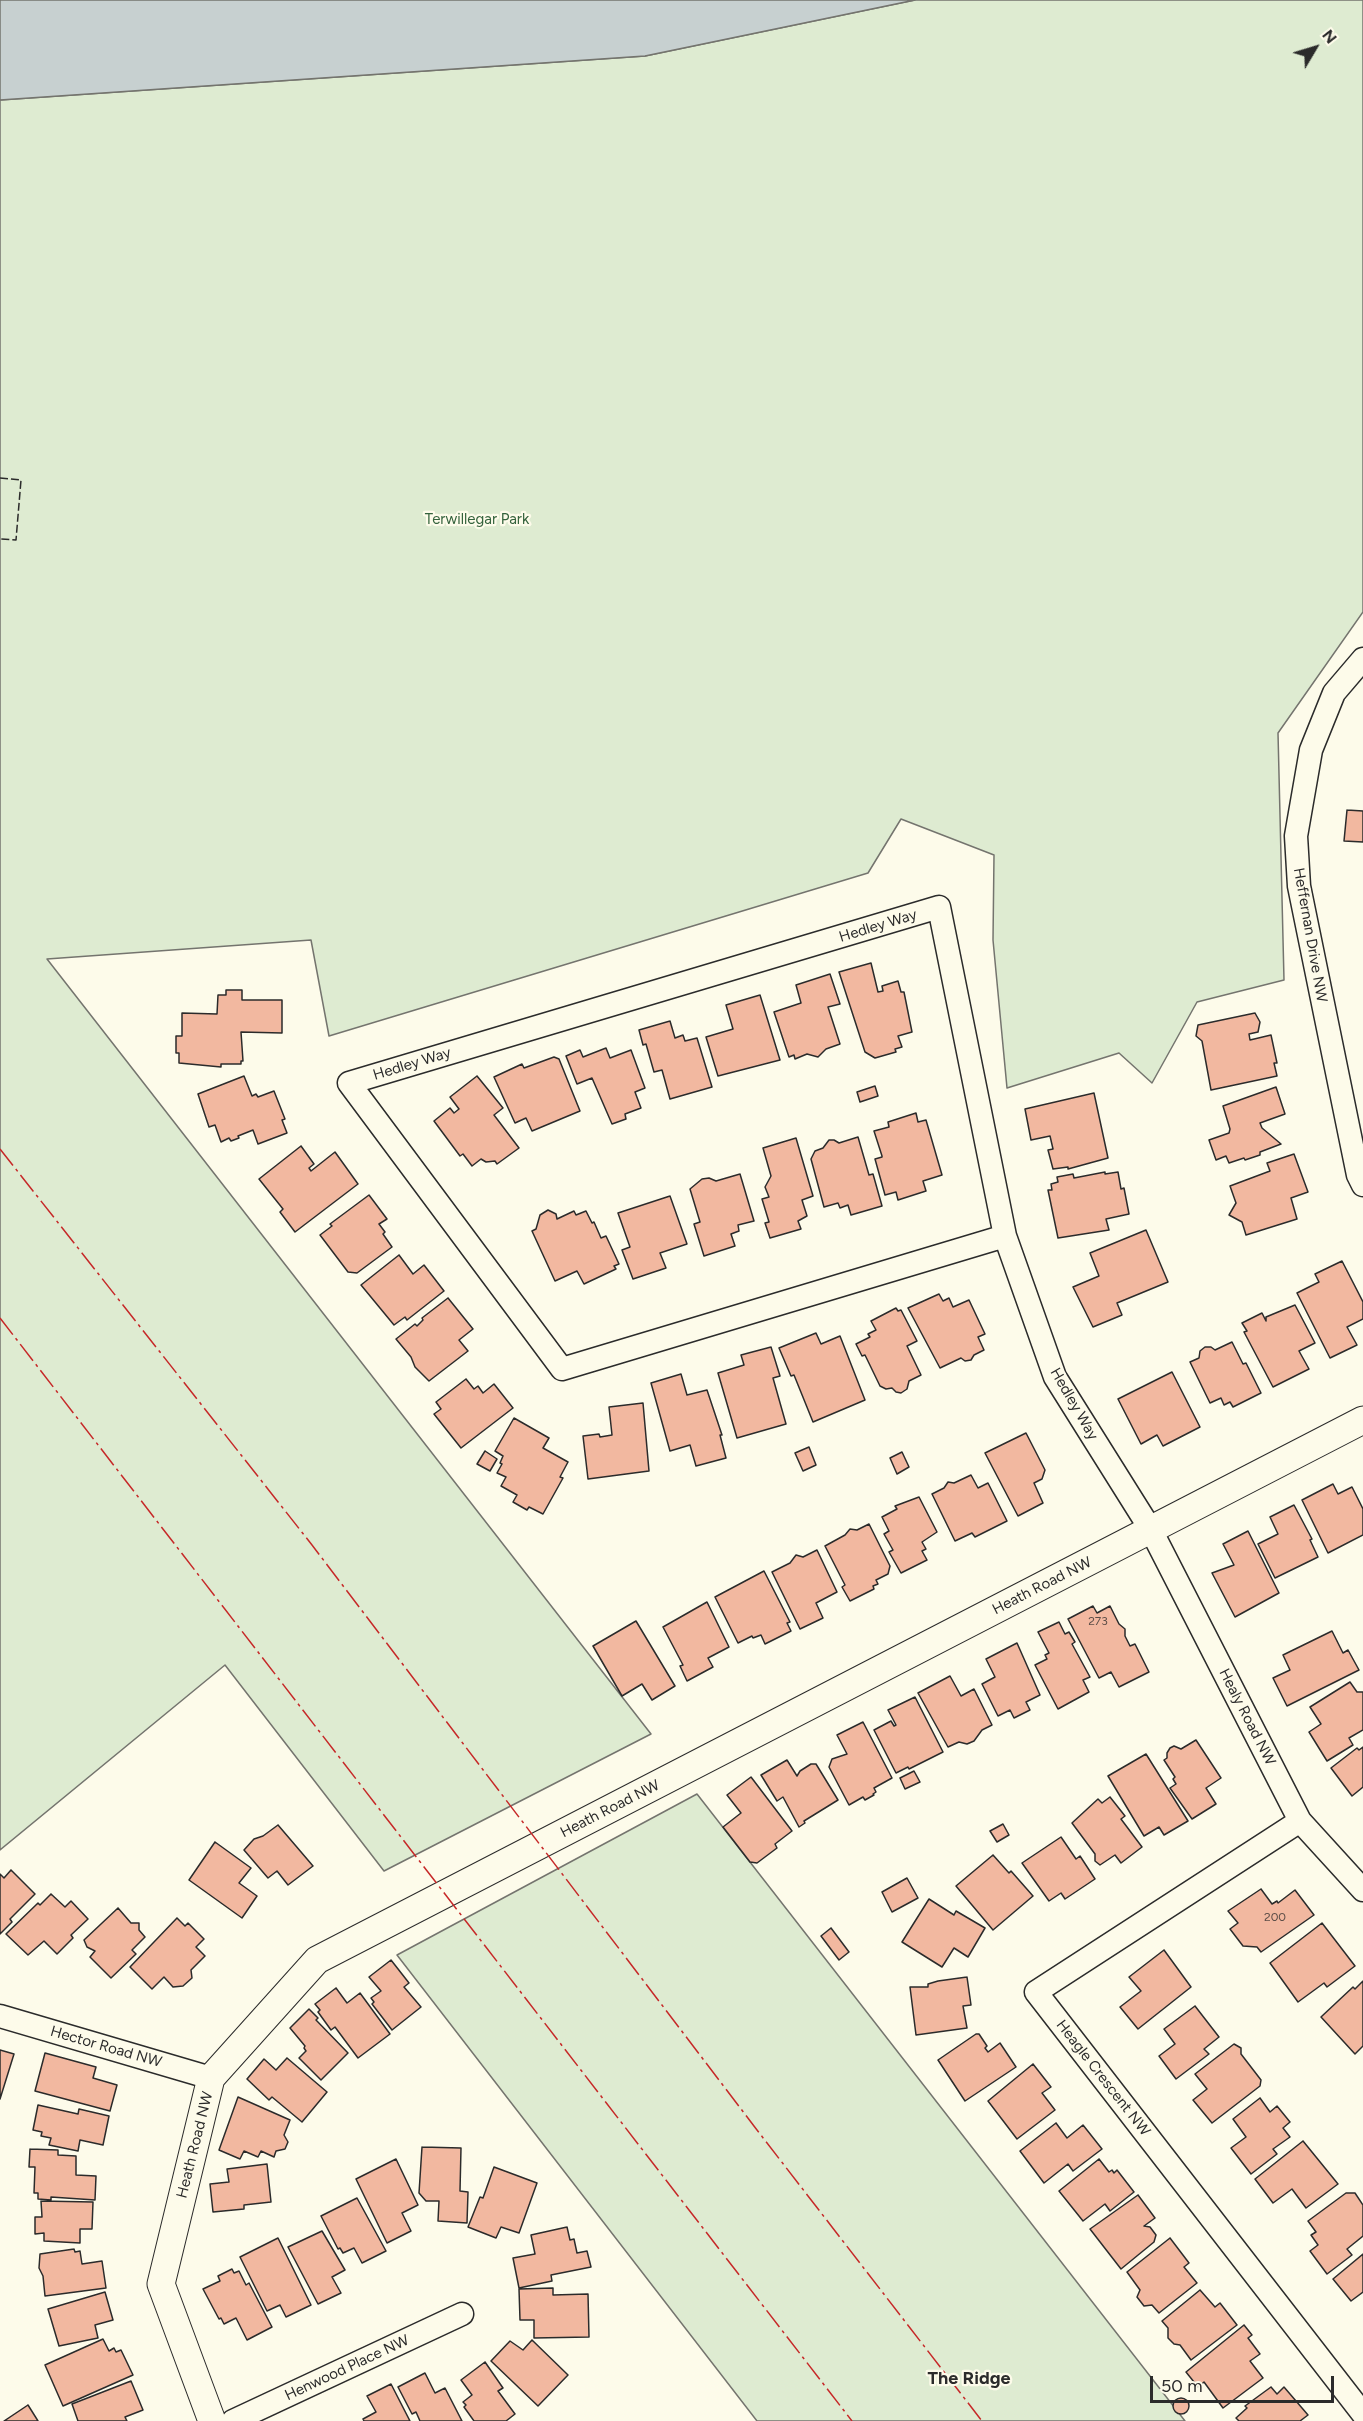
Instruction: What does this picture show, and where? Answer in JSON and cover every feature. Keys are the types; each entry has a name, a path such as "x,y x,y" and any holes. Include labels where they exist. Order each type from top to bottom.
{"street":[{"name":"Heffernan Drive NW","path":"1363,660 1334,693 1311,750 1296,836 1299,886 1358,1175 1363,1185"},
{"name":"Hedley Way","path":"1005,1236 562,1369 349,1083 939,908 1005,1236 1055,1377 1151,1530"},
{"name":"Heath Road NW","path":"212,2421 161,2284 211,2078 317,1960 1363,1420"},
{"name":"Healy Road NW","path":"1151,1530 1300,1821 1363,1890"},
{"name":"Heagle Crescent NW","path":"1300,1821 1036,1992 1363,2414"},
{"name":"Hector Road NW","path":"0,2016 211,2078"},
{"name":"Henwood Place NW","path":"233,2421 462,2314"}],"green space":[{"name":"Terwillegar Park","path":"915,0 1363,0 1363,612 1278,733 1284,980 1197,1002 1152,1083 1119,1053 1007,1088 993,940 994,855 901,819 868,873 329,1036 311,940 47,959 651,1734 384,1871 225,1665 0,1850 0,100 645,56"},
{"path":"697,1794 1185,2421 757,2421 397,1955"}],"shaded area":[{"path":"0,0 915,0 645,56 0,100"}],"building":[{"path":"1347,810 1363,811 1363,842 1344,841"},
{"path":"871,963 878,992 883,991 882,986 898,981 901,992 904,992 912,1032 898,1036 902,1047 895,1049 896,1052 875,1058 865,1052 839,972"},
{"path":"830,974 840,1004 828,1007 840,1044 826,1049 818,1057 807,1054 795,1059 794,1055 789,1057 774,1012 801,1003 796,985"},
{"path":"226,990 242,990 242,1000 282,1000 282,1033 241,1032 243,1061 241,1064 221,1064 221,1067 179,1063 179,1053 176,1053 176,1036 182,1036 182,1013 217,1014 218,995 226,995"},
{"path":"760,995 780,1060 718,1076 706,1037 733,1029 726,1005"},
{"path":"1255,1013 1260,1022 1258,1032 1249,1034 1250,1040 1271,1035 1277,1063 1274,1063 1277,1076 1211,1090 1202,1041 1196,1036 1198,1025"},
{"path":"670,1021 675,1038 683,1035 685,1041 697,1038 712,1087 670,1099 662,1070 654,1072 646,1044 643,1045 639,1030"},
{"path":"606,1048 610,1058 631,1050 645,1088 635,1092 641,1108 625,1114 626,1119 612,1124 592,1078 577,1084 566,1056 580,1050 583,1057"},
{"path":"554,1057 559,1059 580,1111 532,1131 526,1118 515,1123 494,1077 522,1064 524,1068"},
{"path":"244,1076 252,1096 256,1094 258,1097 274,1091 285,1119 282,1120 287,1133 258,1144 253,1130 231,1141 229,1138 221,1142 215,1125 209,1127 198,1094"},
{"path":"477,1076 503,1108 494,1115 519,1148 497,1164 495,1161 486,1162 481,1159 472,1166 463,1154 460,1156 434,1121 450,1108 454,1113 459,1109 450,1097"},
{"path":"875,1086 878,1096 860,1102 857,1092"},
{"path":"1276,1087 1285,1114 1260,1123 1262,1128 1281,1144 1245,1160 1244,1158 1229,1163 1226,1156 1216,1160 1209,1140 1229,1133 1230,1129 1223,1106"},
{"path":"1094,1093 1108,1158 1068,1169 1068,1167 1053,1169 1048,1150 1053,1149 1050,1136 1031,1140 1025,1109"},
{"path":"916,1113 918,1122 926,1120 942,1175 923,1181 926,1191 898,1200 896,1192 885,1195 875,1159 882,1156 874,1131 889,1127 888,1122"},
{"path":"858,1137 869,1175 873,1174 882,1206 851,1215 848,1205 840,1208 838,1203 824,1207 811,1159 815,1151 823,1148 829,1140 839,1143"},
{"path":"796,1138 813,1196 802,1200 807,1216 798,1221 801,1229 770,1238 765,1223 769,1222 762,1199 769,1197 765,1187 771,1176 763,1148"},
{"path":"301,1146 314,1164 309,1168 311,1171 335,1152 358,1184 295,1232 280,1212 283,1209 259,1179"},
{"path":"1294,1154 1308,1192 1291,1198 1297,1219 1246,1235 1242,1222 1229,1215 1236,1203 1230,1186 1270,1171 1267,1163"},
{"path":"1105,1172 1105,1174 1118,1172 1129,1214 1106,1219 1109,1230 1058,1238 1048,1190 1052,1190 1051,1184 1058,1182 1057,1177 1073,1174 1074,1178"},
{"path":"740,1174 754,1221 738,1225 739,1231 731,1234 735,1246 704,1256 694,1224 700,1222 690,1189 702,1179 709,1178 716,1181"},
{"path":"369,1195 387,1219 379,1224 392,1247 357,1273 348,1272 320,1235 332,1226 330,1224"},
{"path":"670,1196 687,1244 660,1253 666,1268 633,1279 622,1250 630,1247 618,1213"},
{"path":"548,1210 556,1214 557,1219 574,1211 576,1215 586,1211 601,1238 606,1236 619,1264 614,1266 616,1269 584,1284 577,1271 555,1281 532,1231 536,1229 540,1215"},
{"path":"1146,1230 1168,1282 1117,1303 1122,1315 1093,1327 1073,1287 1099,1276 1090,1253"},
{"path":"399,1255 413,1274 424,1265 444,1291 407,1320 405,1317 394,1325 361,1285"},
{"path":"1342,1261 1363,1302 1363,1319 1347,1327 1357,1345 1330,1358 1297,1293 1319,1282 1315,1274"},
{"path":"939,1294 943,1301 949,1298 953,1307 969,1300 985,1334 978,1337 984,1350 974,1355 971,1360 965,1361 961,1358 940,1368 908,1308"},
{"path":"448,1298 473,1329 459,1340 468,1351 429,1381 415,1367 411,1357 396,1339 415,1324 417,1326 423,1320 422,1318"},
{"path":"1295,1305 1315,1343 1299,1351 1309,1369 1273,1387 1244,1332 1247,1331 1242,1323 1262,1313 1266,1321 1266,1317"},
{"path":"896,1308 898,1311 901,1310 917,1341 907,1346 921,1375 909,1381 907,1389 901,1393 892,1388 886,1389 880,1386 865,1355 862,1356 856,1344 870,1337 868,1334 876,1330 871,1321"},
{"path":"816,1333 821,1344 840,1336 865,1400 813,1422 794,1375 791,1376 779,1348"},
{"path":"1232,1342 1261,1393 1233,1407 1230,1402 1224,1405 1221,1398 1210,1403 1190,1362 1199,1358 1200,1351 1205,1347 1215,1350"},
{"path":"771,1347 780,1376 773,1378 786,1424 737,1438 718,1373 744,1365 741,1355"},
{"path":"1172,1372 1200,1427 1163,1446 1157,1435 1141,1444 1118,1399"},
{"path":"681,1374 687,1395 707,1390 722,1435 720,1435 726,1458 696,1466 690,1445 670,1451 651,1383"},
{"path":"466,1379 474,1389 478,1386 483,1393 494,1384 513,1408 461,1448 434,1414 441,1409 436,1402"},
{"path":"643,1403 649,1471 588,1479 583,1436 612,1435 609,1407"},
{"path":"514,1418 549,1438 543,1448 568,1462 560,1477 563,1478 543,1514 529,1507 527,1510 513,1502 517,1495 501,1486 506,1477 497,1473 503,1456 495,1451"},
{"path":"1026,1433 1045,1470 1042,1479 1034,1483 1043,1503 1018,1516 985,1453"},
{"path":"809,1447 816,1465 803,1471 795,1453"},
{"path":"485,1451 497,1459 490,1471 477,1464"},
{"path":"902,1452 909,1467 897,1474 890,1458"},
{"path":"971,1475 978,1488 988,1483 1007,1521 975,1537 972,1533 955,1541 932,1494 944,1488 948,1482 954,1483"},
{"path":"1333,1484 1338,1494 1352,1487 1363,1509 1363,1535 1328,1553 1302,1500"},
{"path":"919,1497 937,1532 922,1542 926,1549 922,1551 927,1560 901,1573 889,1552 893,1550 884,1534 889,1531 882,1517 897,1509 895,1506"},
{"path":"1294,1505 1312,1539 1310,1540 1318,1557 1275,1578 1258,1544 1278,1534 1270,1517"},
{"path":"869,1524 890,1566 888,1574 876,1580 878,1584 873,1586 874,1589 850,1601 842,1587 845,1585 825,1546 845,1535 850,1529 857,1530"},
{"path":"1248,1531 1279,1593 1235,1617 1212,1573 1234,1565 1223,1544"},
{"path":"817,1550 837,1592 816,1603 823,1618 800,1629 772,1572 790,1563 796,1555 803,1557"},
{"path":"764,1571 790,1622 787,1623 791,1631 765,1644 761,1635 753,1638 752,1636 738,1643 715,1597"},
{"path":"707,1602 729,1647 708,1658 713,1667 687,1681 680,1666 683,1665 663,1627"},
{"path":"1093,1606 1097,1613 1110,1606 1119,1624 1125,1629 1125,1636 1130,1646 1135,1644 1149,1672 1119,1687 1111,1672 1099,1678 1068,1619"},
{"path":"636,1621 675,1686 652,1700 642,1684 622,1696 593,1646"},
{"path":"1059,1622 1065,1634 1069,1632 1075,1642 1072,1644 1090,1677 1083,1680 1089,1692 1058,1709 1035,1665 1047,1659 1045,1655 1049,1653 1038,1632"},
{"path":"1332,1631 1343,1653 1348,1650 1359,1670 1287,1706 1273,1678 1290,1670 1283,1655"},
{"path":"1017,1643 1040,1695 1026,1702 1030,1710 1014,1718 1010,1710 998,1716 982,1684 995,1677 986,1659"},
{"path":"950,1676 961,1696 974,1689 992,1725 982,1730 974,1741 967,1744 959,1742 948,1747 918,1693"},
{"path":"1350,1682 1357,1692 1363,1692 1363,1730 1349,1738 1353,1745 1327,1761 1309,1732 1321,1724 1310,1707"},
{"path":"915,1697 943,1752 896,1773 874,1730 891,1721 894,1726 896,1725 888,1710"},
{"path":"863,1722 892,1778 874,1788 876,1792 874,1795 865,1800 863,1797 849,1805 829,1767 832,1759 847,1754 837,1735"},
{"path":"1196,1740 1221,1778 1206,1788 1216,1804 1192,1819 1170,1788 1176,1784 1173,1779 1175,1777 1164,1760 1170,1748 1174,1746 1181,1749"},
{"path":"1363,1747 1363,1787 1352,1796 1331,1768 1357,1748 1359,1750"},
{"path":"1146,1754 1188,1821 1164,1835 1159,1827 1144,1836 1108,1776"},
{"path":"787,1760 797,1776 800,1771 811,1764 816,1764 838,1800 804,1821 805,1823 799,1827 783,1797 777,1801 761,1775"},
{"path":"914,1771 920,1782 905,1789 900,1778"},
{"path":"751,1777 792,1831 775,1844 777,1848 757,1863 750,1862 723,1827 741,1813 727,1795"},
{"path":"1110,1797 1125,1816 1121,1819 1142,1847 1121,1863 1115,1855 1100,1865 1095,1861 1095,1854 1072,1823 1098,1799 1102,1803"},
{"path":"1003,1824 1009,1835 997,1842 990,1831"},
{"path":"278,1825 313,1866 288,1885 277,1871 268,1878 244,1850 254,1839 263,1836"},
{"path":"1061,1837 1076,1859 1080,1856 1095,1879 1065,1899 1061,1893 1049,1901 1022,1863"},
{"path":"215,1842 251,1868 239,1883 257,1896 242,1918 189,1880"},
{"path":"993,1855 1033,1896 993,1930 956,1886"},
{"path":"11,1870 35,1894 10,1919 12,1922 0,1934 0,1874 4,1878"},
{"path":"907,1878 918,1898 892,1912 882,1892"},
{"path":"1261,1889 1272,1904 1277,1901 1278,1903 1295,1890 1314,1915 1261,1952 1257,1947 1243,1946 1230,1929 1238,1923 1228,1911"},
{"path":"51,1894 65,1907 71,1901 88,1919 71,1935 73,1938 57,1954 44,1941 28,1955 6,1934 38,1903 40,1905"},
{"path":"929,1899 954,1915 956,1911 985,1928 968,1957 954,1948 942,1967 902,1942"},
{"path":"118,1908 131,1923 139,1923 139,1930 145,1937 132,1950 136,1954 111,1978 90,1957 95,1951 87,1947 84,1940"},
{"path":"177,1918 185,1926 188,1923 204,1939 196,1947 205,1956 191,1970 192,1978 183,1986 173,1987 164,1977 152,1989 130,1967"},
{"path":"1322,1923 1355,1966 1327,1987 1324,1983 1298,2002 1270,1963"},
{"path":"831,1928 849,1952 839,1960 821,1936"},
{"path":"1164,1950 1191,1987 1138,2029 1120,2007 1141,1991 1129,1977"},
{"path":"391,1960 409,1983 404,1987 421,2007 392,2030 372,2004 374,2002 371,1998 381,1991 369,1977"},
{"path":"967,1977 971,2005 963,2006 967,2028 916,2035 910,1987 928,1987 928,1984 938,1981"},
{"path":"1363,1981 1363,2046 1355,2054 1321,2017 1353,1987 1355,1989"},
{"path":"336,1988 347,2003 360,1993 390,2034 358,2058 335,2027 331,2030 315,2004"},
{"path":"1195,2006 1219,2037 1204,2049 1209,2054 1176,2079 1159,2056 1175,2044 1164,2029"},
{"path":"309,2009 318,2018 316,2020 348,2053 321,2080 299,2058 306,2051 305,2046 290,2028"},
{"path":"979,2034 987,2046 985,2048 988,2052 1000,2043 1016,2067 965,2101 938,2060"},
{"path":"1234,2044 1241,2048 1241,2054 1261,2080 1260,2086 1212,2123 1193,2100 1207,2089 1195,2074"},
{"path":"0,2050 14,2054 0,2099"},
{"path":"45,2053 96,2067 93,2078 117,2085 110,2111 35,2091"},
{"path":"287,2058 327,2092 302,2122 272,2097 269,2100 247,2079 264,2059 276,2070"},
{"path":"1033,2064 1051,2087 1042,2093 1055,2110 1017,2139 988,2101"},
{"path":"238,2097 290,2120 284,2135 288,2142 285,2149 276,2151 274,2157 261,2151 258,2157 244,2151 240,2159 219,2150"},
{"path":"1260,2098 1270,2112 1277,2106 1290,2122 1283,2128 1290,2137 1273,2149 1277,2154 1251,2174 1231,2148 1246,2137 1233,2119"},
{"path":"38,2105 78,2114 79,2109 109,2116 103,2145 80,2140 78,2151 49,2145 51,2138 41,2136 42,2132 33,2130"},
{"path":"1056,2123 1067,2138 1083,2125 1102,2149 1073,2171 1068,2164 1044,2183 1020,2151"},
{"path":"1303,2141 1338,2184 1306,2208 1292,2189 1273,2203 1255,2179"},
{"path":"422,2147 461,2148 460,2191 468,2192 467,2223 438,2221 439,2201 426,2201 419,2193"},
{"path":"30,2149 58,2150 58,2155 76,2156 76,2175 96,2176 95,2200 51,2197 51,2200 38,2199 38,2193 34,2193 35,2167 29,2167"},
{"path":"396,2159 418,2205 402,2213 411,2231 387,2243 356,2179"},
{"path":"1099,2159 1109,2172 1112,2170 1114,2173 1117,2170 1134,2192 1110,2211 1105,2204 1083,2221 1059,2191"},
{"path":"267,2164 271,2202 244,2205 244,2209 213,2212 210,2184 229,2182 227,2169"},
{"path":"494,2167 537,2183 519,2233 501,2227 496,2238 468,2227 480,2197 483,2198"},
{"path":"1346,2193 1355,2193 1363,2205 1363,2236 1347,2249 1352,2255 1327,2274 1310,2251 1318,2245 1311,2235 1316,2232 1308,2221"},
{"path":"1138,2195 1155,2218 1144,2226 1150,2227 1156,2235 1154,2242 1121,2269 1090,2229"},
{"path":"357,2198 386,2251 362,2263 354,2248 343,2253 340,2248 338,2249 321,2216"},
{"path":"41,2201 93,2202 92,2229 80,2229 80,2243 44,2241 44,2233 35,2234 35,2217 42,2217"},
{"path":"567,2227 570,2240 574,2239 577,2253 587,2251 591,2267 551,2275 552,2281 519,2288 513,2258 535,2254 531,2235"},
{"path":"322,2231 345,2270 332,2277 341,2293 318,2304 288,2247"},
{"path":"278,2238 311,2305 286,2317 280,2305 267,2311 240,2257"},
{"path":"1170,2238 1189,2263 1184,2267 1197,2283 1159,2313 1152,2305 1144,2306 1137,2297 1140,2290 1127,2272"},
{"path":"74,2249 75,2252 80,2251 82,2264 102,2261 106,2288 45,2296 43,2276 39,2268 40,2254"},
{"path":"1363,2254 1363,2292 1351,2301 1333,2279"},
{"path":"232,2269 234,2273 239,2271 246,2285 249,2283 272,2327 247,2340 236,2318 224,2324 221,2318 219,2319 203,2289 220,2281 218,2276"},
{"path":"553,2288 553,2295 588,2294 589,2337 534,2338 534,2320 520,2320 519,2289"},
{"path":"1200,2290 1215,2307 1220,2303 1237,2325 1191,2360 1180,2345 1174,2344 1168,2338 1168,2328 1162,2321"},
{"path":"105,2292 113,2320 95,2325 98,2338 59,2346 48,2309"},
{"path":"1244,2325 1252,2335 1248,2338 1260,2354 1250,2361 1263,2378 1223,2408 1204,2382 1198,2387 1186,2372"},
{"path":"103,2339 109,2351 114,2348 116,2352 121,2350 133,2375 63,2406 45,2365"},
{"path":"532,2340 568,2375 538,2406 491,2361 510,2341 523,2350"},
{"path":"485,2362 503,2388 498,2391 515,2414 506,2421 474,2421 464,2407 466,2405 463,2402 472,2395 461,2380"},
{"path":"425,2373 435,2393 445,2388 462,2421 420,2421 416,2412 412,2414 398,2387"},
{"path":"131,2381 143,2410 125,2417 127,2421 78,2421 72,2404"},
{"path":"391,2384 410,2421 364,2421 363,2419 376,2412 367,2396"},
{"path":"1271,2387 1277,2394 1284,2387 1308,2415 1300,2421 1239,2421 1236,2418 1247,2408 1245,2406"},
{"path":"1181,2398 1187,2400 1189,2406 1187,2412 1181,2414 1175,2412 1173,2406 1175,2400"},
{"path":"28,2405 38,2421 4,2421"}],"fence":[{"path":"0,478 21,480 16,540 0,539"}],"power":[{"path":"0,1149 312,1545 757,2130 982,2421"},
{"path":"0,1318 852,2421"}],"district":[{"name":"The Ridge","path":"969,2379"}]}
